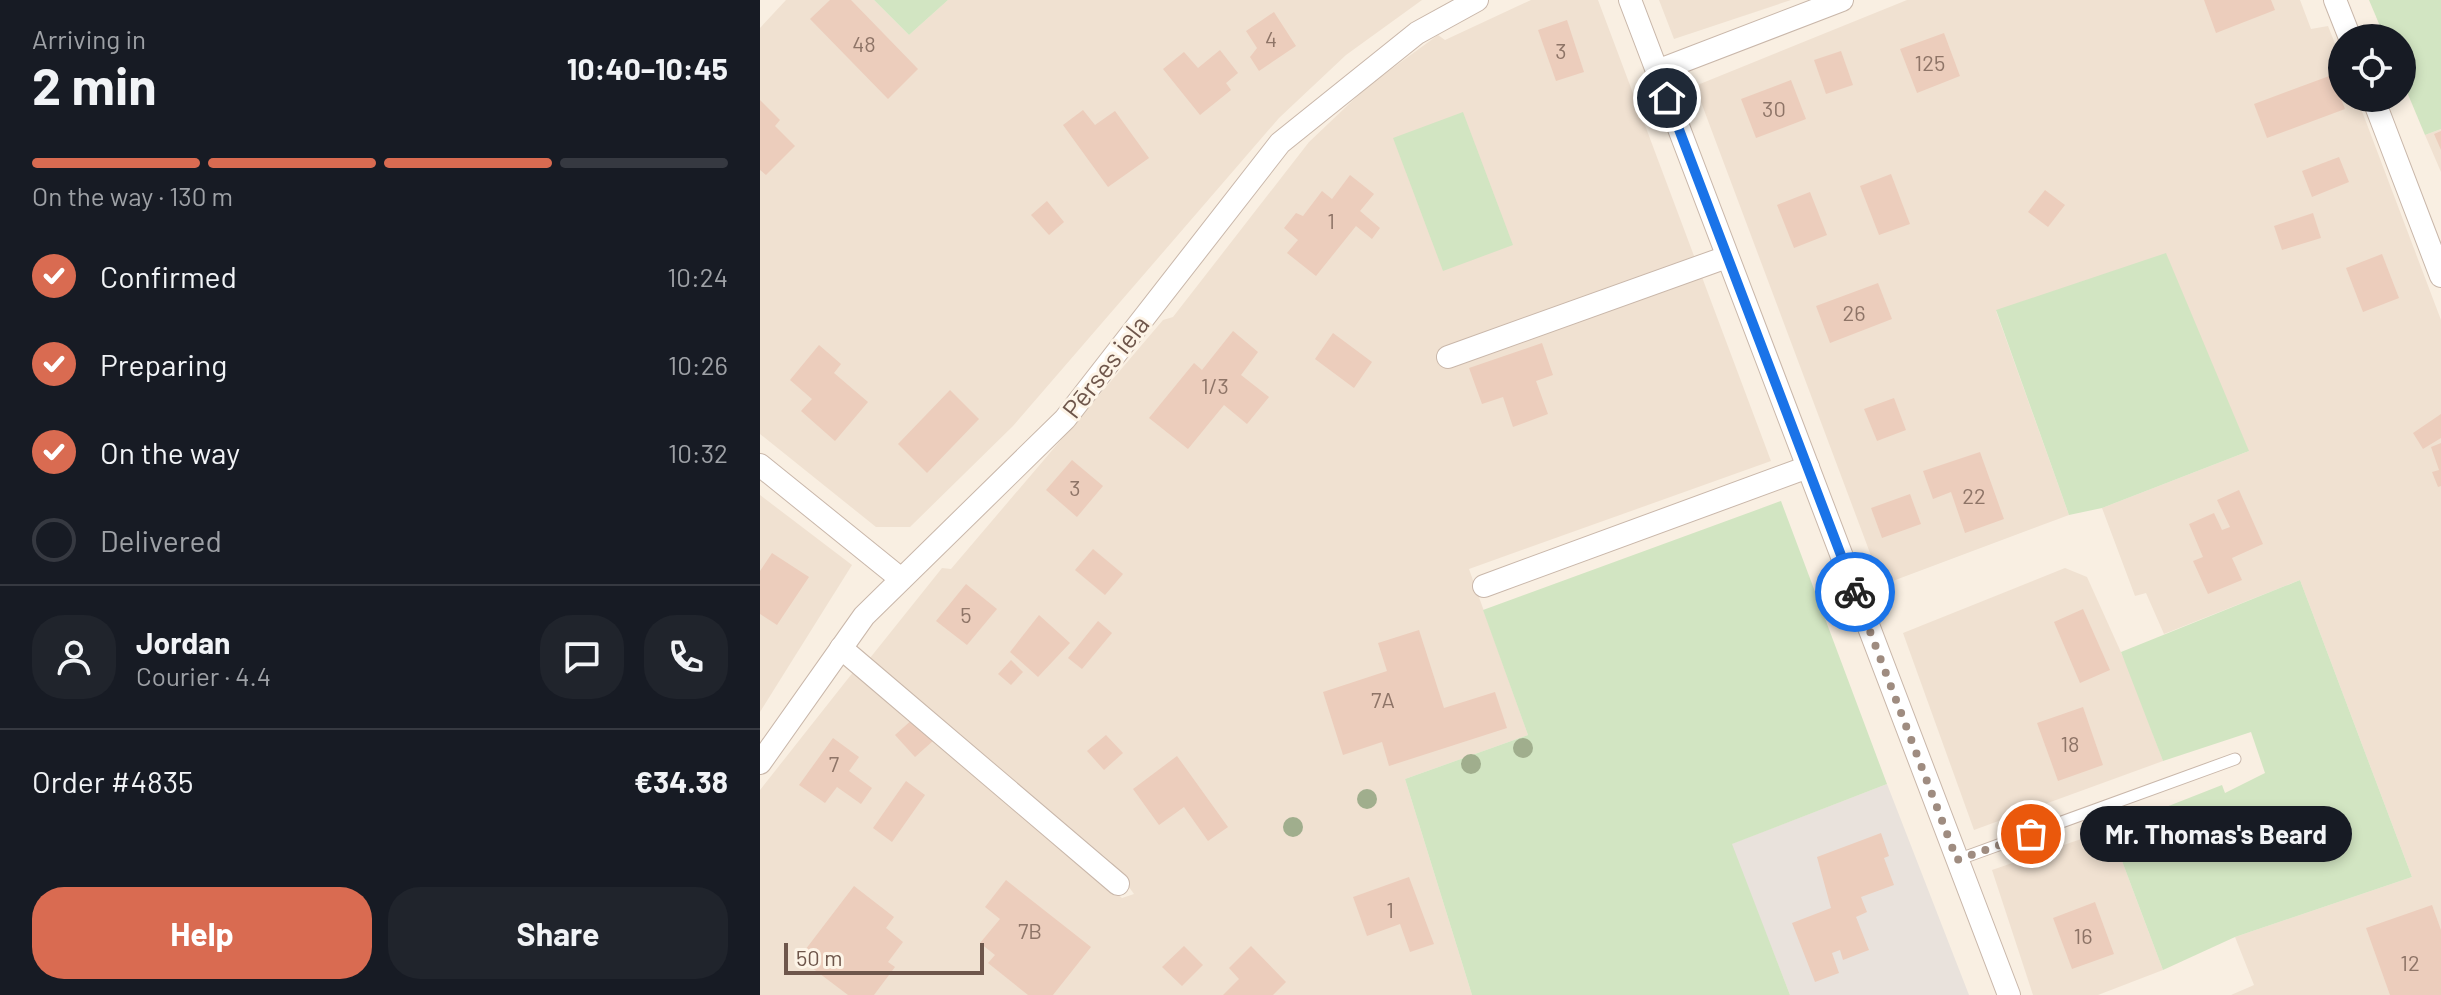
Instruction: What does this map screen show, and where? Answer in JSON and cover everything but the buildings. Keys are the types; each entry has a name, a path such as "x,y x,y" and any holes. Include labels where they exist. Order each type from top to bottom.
{"street":[{"name":"Pērses iela","path":"760,763 864,616 1065,419 1280,143 1417,33 1477,0"},
{"path":"1630,0 2009,995"},
{"path":"1657,71 1842,0"},
{"path":"2335,0 2344,24"},
{"path":"2378,112 2441,276"},
{"path":"1448,357 1727,257"},
{"path":"760,465 901,579"},
{"path":"1484,586 1808,467"},
{"path":"841,648 1118,884"}],"lane":[{"path":"1957,860 2235,759"}],"shaded area":[{"path":"786,0 874,0 909,35 948,0 1422,0 1346,55 1279,118 1013,426 910,527 876,527 760,434 760,28"},
{"path":"1531,0 1598,0 1771,461 1469,569 1528,735 1405,779 1472,995 760,995 760,790 854,671 1122,898 1134,894 1111,862 870,658 942,568 951,569 1163,320 1173,317 1309,142 1368,86 1438,35 1445,40"},
{"path":"1659,0 1791,0 1674,39"},
{"path":"1907,0 2300,0 2311,29 2328,26 2328,112 2362,112 2441,320 2441,995 2231,995 2254,985 2235,937 2412,877 2300,580 2164,634 2146,593 2135,596 2102,508 2249,451 1996,311 2069,515 1882,585 1695,86"},
{"path":"2441,129 2441,172 2425,135"},
{"path":"760,495 852,565 760,712"},
{"path":"2065,568 2087,577 2129,670 2163,761 1974,830 1903,633"},
{"path":"1887,784 1969,995 1790,995 1731,844"},
{"path":"2110,829 2163,970 2098,995 2033,995 1992,870"}],"green space":[{"path":"874,0 948,0 909,35"},
{"path":"2369,0 2441,0 2441,129 2425,135 2415,112 2416,24 2379,24"},
{"path":"1463,112 1513,245 1443,271 1393,138"},
{"path":"2166,253 2249,451 2102,508 2069,515 1996,310"},
{"path":"1781,501 1887,784 1732,844 1790,995 1472,995 1405,779 1528,735 1483,610"},
{"path":"2300,580 2412,877 2235,937 2163,970 2110,829 2222,785 2225,793 2265,773 2251,732 2163,761 2121,652"}],"way so far":[{"path":"1855,592 1957,860 2031,834"}],"place":[{"name":"Mr. Thomas's Beard","path":"2031,834"}],"route":[{"path":"1667,98 1855,592"}]}
